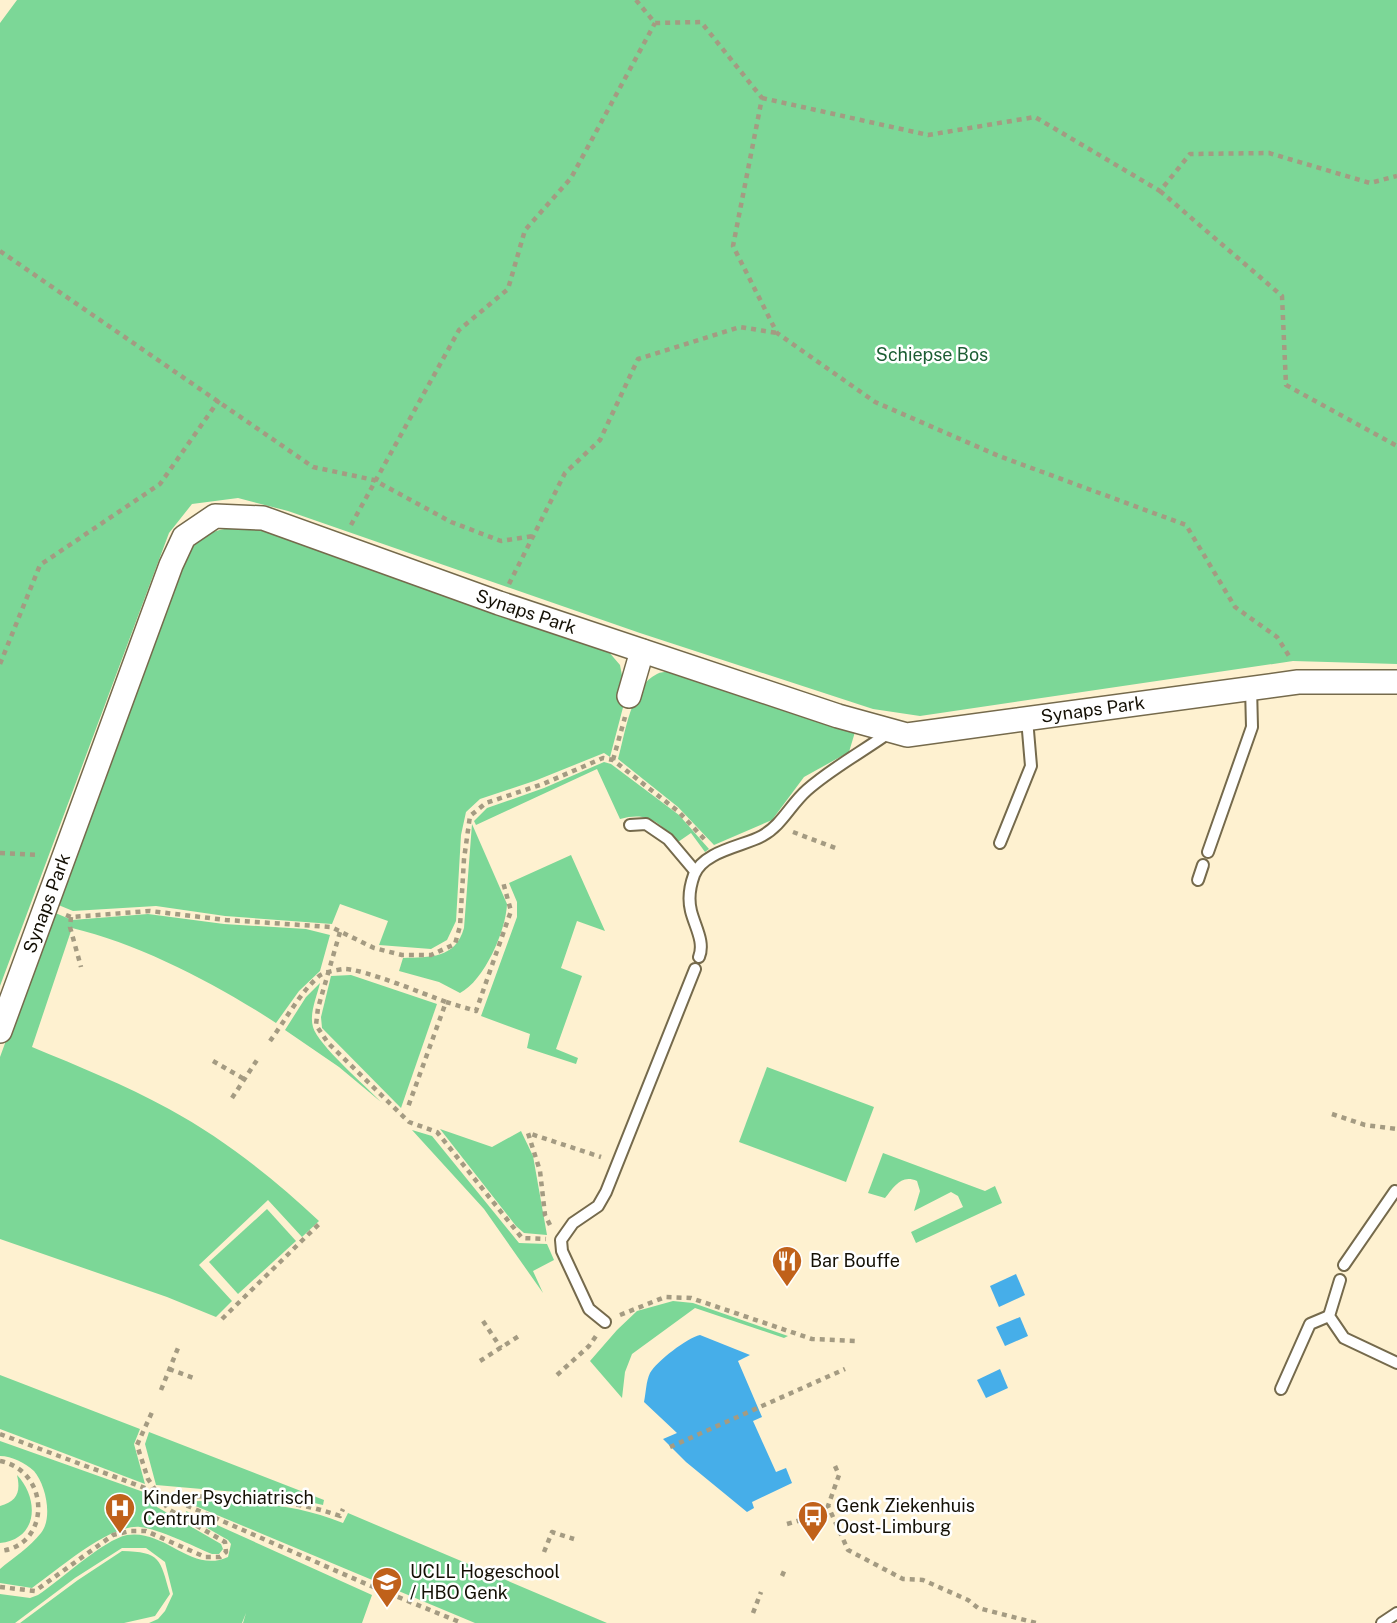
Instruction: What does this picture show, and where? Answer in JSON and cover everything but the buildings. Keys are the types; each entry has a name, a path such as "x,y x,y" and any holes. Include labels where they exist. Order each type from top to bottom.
{"street":[{"name":"Synaps Park","path":"0,1031 171,565 184,537 215,516 263,518 642,652 838,716 907,735 1251,687 1298,682 1397,682"},
{"path":"629,696 642,652"}],"lane":[{"path":"1208,852 1252,727 1251,687"},
{"path":"1000,843 1031,766 1027,718"},
{"path":"699,957 703,948 690,901 695,871 718,852 760,837 778,826 794,801 823,776 892,731"},
{"path":"630,825 646,824 668,839 695,871"},
{"path":"1198,880 1203,865"},
{"path":"606,1322 589,1309 562,1251 561,1240 573,1223 598,1206 606,1192 695,969"},
{"path":"1344,1265 1395,1191"},
{"path":"1329,1316 1340,1280"},
{"path":"1329,1316 1344,1338 1397,1363"},
{"path":"1280,1389 1310,1324 1329,1316"},
{"path":"1382,1623 1397,1613"}],"path":[{"path":"636,0 655,23"},
{"path":"655,23 701,22 762,98 928,135 1035,117 1160,191 1282,296 1286,385 1397,446"},
{"path":"340,546 374,480 460,330 508,289 525,230 571,178 655,23"},
{"path":"762,98 733,246 777,333"},
{"path":"1160,191 1190,154 1269,153 1370,183 1397,176"},
{"path":"0,251 313,467 374,480 451,522 501,541 534,536"},
{"path":"499,603 565,474 600,440 638,359 740,327 777,333 875,402 999,456 1186,526 1235,607 1277,637 1296,665"},
{"path":"0,664 40,565 160,484 219,400"},
{"path":"613,760 629,696"},
{"path":"46,906 71,917 150,911 331,928 374,948 402,955 431,955 455,944 460,926 464,859 470,817 486,803 543,784 603,758 613,760 680,812 718,852"},
{"path":"778,826 838,849"},
{"path":"0,853 66,856"},
{"path":"270,1041 320,974 345,969 476,1011 512,911 503,882"},
{"path":"71,917 70,927 81,967"},
{"path":"340,931 318,1007 316,1025 328,1043 408,1123 437,1132 522,1238 561,1240"},
{"path":"408,1107 446,1002"},
{"path":"232,1097 257,1060"},
{"path":"213,1061 244,1079"},
{"path":"1332,1114 1365,1125 1397,1129"},
{"path":"561,1240 551,1229 545,1215 540,1171 528,1133 618,1163"},
{"path":"222,1319 321,1222"},
{"path":"557,1375 589,1346 606,1322 665,1297 691,1298 812,1339 856,1341"},
{"path":"483,1321 501,1348"},
{"path":"480,1362 519,1336"},
{"path":"161,1390 178,1348"},
{"path":"169,1369 196,1379"},
{"path":"670,1447 845,1369"},
{"path":"0,1587 35,1591 113,1535 130,1531 146,1531 205,1557 220,1557 226,1552 225,1542 168,1508 148,1479 137,1446 152,1410"},
{"path":"0,1434 160,1494 462,1623"},
{"path":"0,1461 18,1467 29,1477 36,1490 39,1505 37,1520 30,1534 19,1544 0,1551"},
{"path":"835,1466 839,1475 828,1506 848,1550 903,1579 923,1580 968,1600 978,1608 1036,1623"},
{"path":"160,1494 273,1500 317,1508 340,1516 343,1508"},
{"path":"786,1524 801,1520"},
{"path":"544,1552 552,1532 574,1539"},
{"path":"782,1576 785,1569"},
{"path":"753,1613 761,1592"}],"green space":[{"name":"Schiepse Bos","path":"17,0 1397,0 1397,664 1293,661 920,716 873,709 640,633 288,511 238,498 192,504 169,533 0,986 0,23"},
{"path":"247,526 602,644 620,665 626,696 610,757 604,753 480,799 466,812 461,835 456,921 447,940 431,949 379,945 388,921 340,904 332,924 225,916 156,906 73,911 56,904 187,553 207,535 228,528"},
{"path":"679,672 855,732 849,752 804,777 772,820 714,845 678,807 618,759 630,712 641,689 657,674"},
{"path":"604,762 611,764 679,815 709,849 705,852 691,833 678,842 653,820 638,817 620,819 597,769 476,825 474,821 487,808 544,788"},
{"path":"472,824 507,904 503,928 492,954 477,978 460,993 439,982 399,971 403,958 440,954 448,951 460,938 464,928"},
{"path":"571,855 605,931 577,921 561,968 582,976 556,1049 578,1058 576,1064 527,1048 530,1034 481,1016 517,917 517,902 509,883"},
{"path":"53,912 72,920 148,914 224,924 306,929 330,935 320,971 299,991 276,1023 178,967 124,944 72,928 32,1047 152,1100 209,1133 247,1160 319,1221 302,1237 268,1200 199,1265 232,1301 216,1317 167,1297 0,1239 0,1057"},
{"path":"351,975 437,1004 401,1108 322,1028 321,1017 331,976"},
{"path":"320,983 312,1016 317,1035 381,1102 339,1067 285,1030 306,997"},
{"path":"767,1067 874,1107 846,1182 739,1142"},
{"path":"440,1129 492,1147 521,1131 533,1156 547,1235 524,1233 516,1226"},
{"path":"412,1130 432,1136 519,1243 547,1244 554,1260 533,1271 543,1293 484,1209"},
{"path":"883,1153 985,1191 995,1186 1002,1203 916,1243 911,1232 963,1207 958,1196 951,1192 914,1211 920,1191 917,1181 911,1179 902,1180 885,1198 868,1193"},
{"path":"267,1209 296,1241 238,1294 209,1262"},
{"path":"673,1301 693,1303 788,1336 784,1338 695,1308 632,1354 625,1372 622,1398 590,1361 637,1311"},
{"path":"0,1375 140,1429 134,1444 145,1484 0,1429"},
{"path":"149,1432 324,1500 323,1505 283,1496 156,1485 145,1444"},
{"path":"0,1441 152,1495 157,1507 221,1544 223,1549 219,1554 212,1554 157,1531 140,1527 128,1528 99,1540 32,1588 0,1583 0,1569 41,1533 45,1527 47,1510 42,1484 34,1471 9,1457 0,1456"},
{"path":"17,1475 29,1495 31,1516 22,1534 13,1540 0,1543 0,1506 16,1495"},
{"path":"192,1501 287,1507 343,1523 348,1513 607,1623 475,1623 193,1505"},
{"path":"186,1511 372,1595 362,1623 243,1623 246,1613 242,1623 149,1623 158,1619 165,1611 173,1594 165,1562 146,1548 122,1548 75,1578 15,1623 0,1623 0,1594 30,1598 38,1595 94,1552 127,1535 154,1538 202,1560 215,1561 228,1557 231,1544 228,1540 188,1517"},
{"path":"122,1551 145,1553 161,1565 170,1594 155,1616 124,1623 20,1623 78,1580"}],"water":[{"path":"1016,1274 1025,1295 999,1307 990,1286"},
{"path":"1020,1317 1028,1336 1005,1346 996,1327"},
{"path":"700,1335 750,1355 738,1361 762,1417 753,1421 776,1472 786,1468 792,1483 752,1502 754,1508 747,1512 686,1462 663,1439 677,1433 644,1402 650,1373 654,1368 680,1345"},
{"path":"1000,1369 1008,1388 986,1398 977,1380"}],"place":[{"name":"Bar Bouffe","path":"787,1288"},
{"name":"Kinder Psychiatrisch Centrum","path":"120,1535"},
{"name":"Genk Ziekenhuis Oost-Limburg","path":"813,1543"},
{"name":"UCLL Hogeschool / HBO Genk","path":"387,1609"}]}
